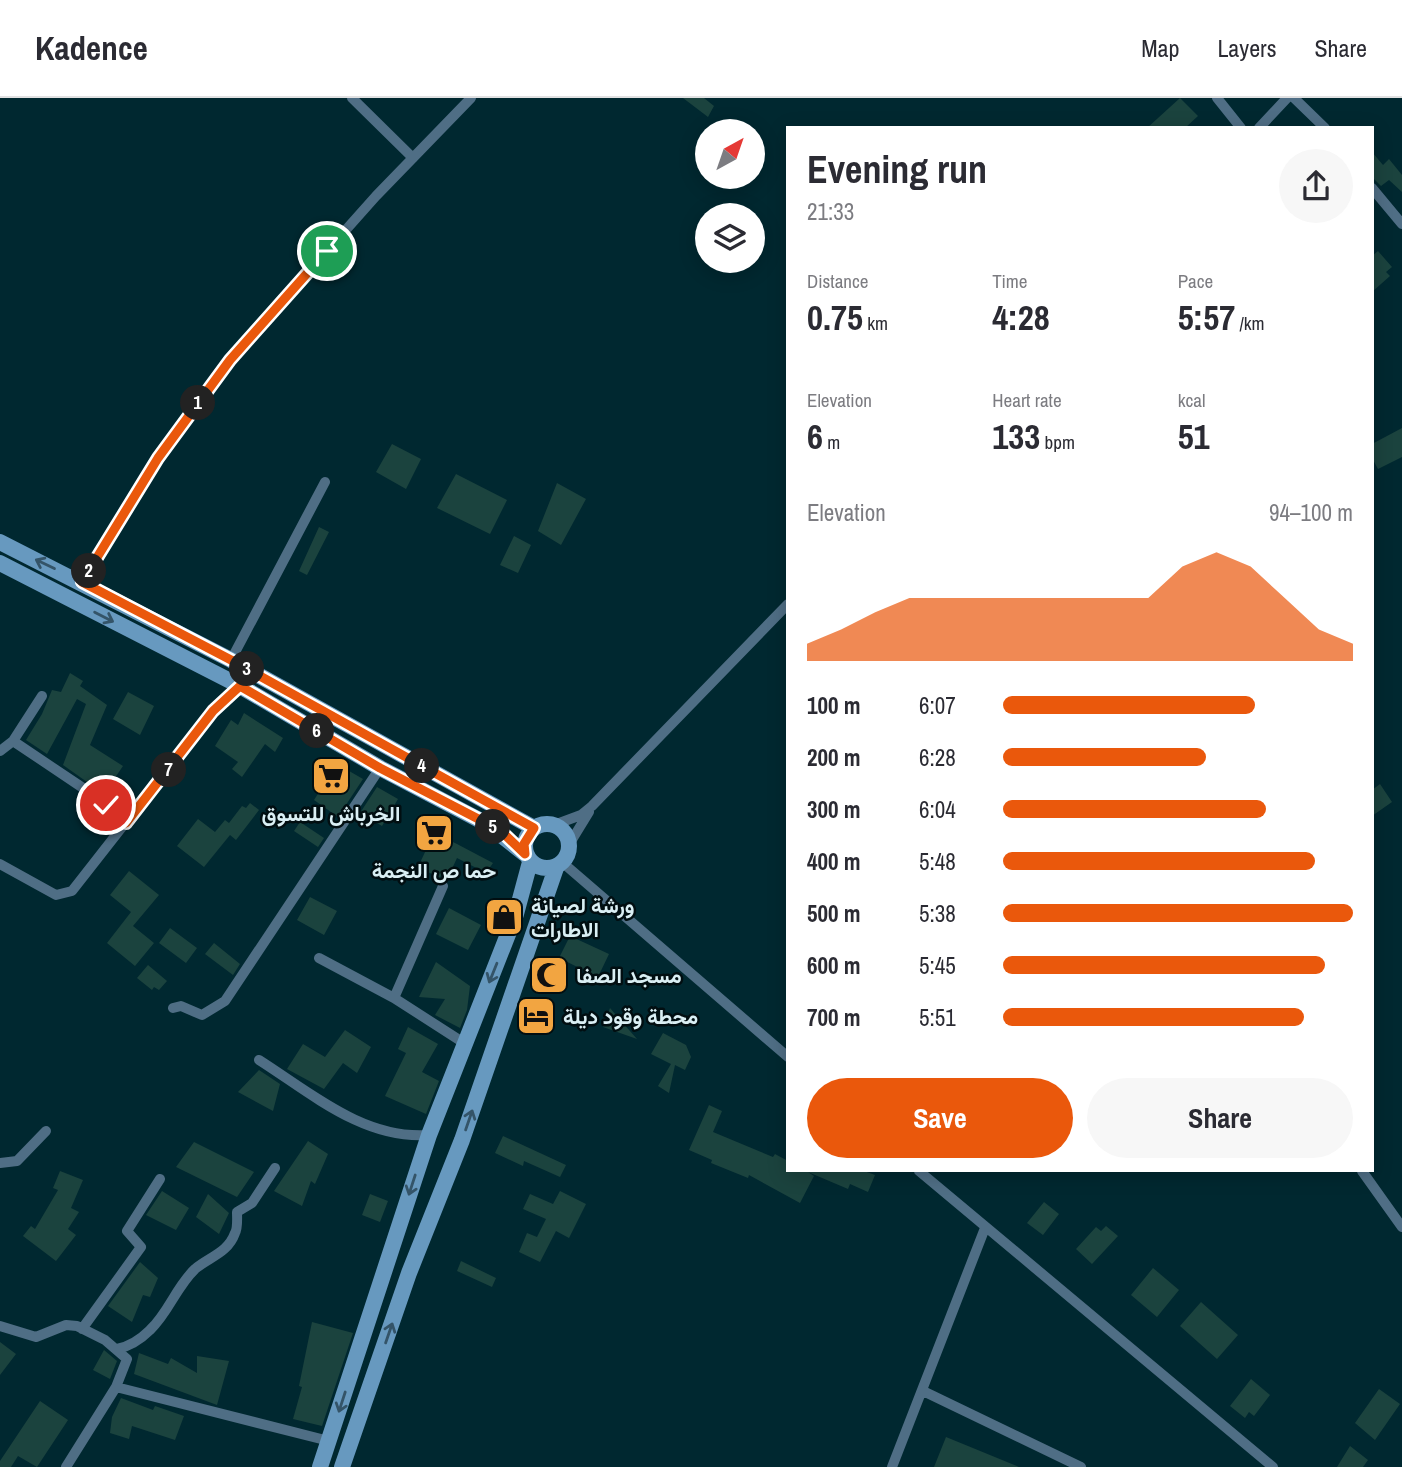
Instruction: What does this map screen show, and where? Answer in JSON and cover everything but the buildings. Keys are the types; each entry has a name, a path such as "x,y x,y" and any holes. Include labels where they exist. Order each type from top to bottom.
{"main road":[{"path":"0,542 231,660 534,828 554,825 565,832 569,843 568,855 559,865 462,1140 409,1273 342,1467"},
{"path":"22,553 6,566 240,686 380,768 488,824 504,834 528,858 544,869 559,865"},
{"path":"320,1467 429,1135 516,914 528,858 524,844 534,828"}],"street":[{"path":"352,98 413,159"},
{"path":"82,582 158,458 230,360 471,98"},
{"path":"1217,98 1239,126"},
{"path":"1261,126 1287,98"},
{"path":"1294,98 1323,126"},
{"path":"1374,190 1402,224"},
{"path":"231,660 325,482"},
{"path":"554,825 582,815 592,806 786,606"},
{"path":"0,864 56,895 65,895 81,881 213,711 240,686"},
{"path":"0,751 13,741 42,696"},
{"path":"13,741 89,792 126,823"},
{"path":"173,1008 181,1006 202,1015 225,1001 380,768"},
{"path":"569,843 592,806"},
{"path":"559,865 786,1055"},
{"path":"394,998 443,886"},
{"path":"319,958 394,998 464,1044"},
{"path":"259,1060 367,1126 393,1135 429,1135"},
{"path":"0,1163 16,1161 46,1131"},
{"path":"117,1349 132,1346 152,1328 168,1308 176,1290 198,1267 220,1254 236,1233 237,1212 253,1203 275,1168"},
{"path":"920,1172 1273,1467"},
{"path":"1363,1172 1402,1227"},
{"path":"82,1329 141,1247 127,1231 160,1179"},
{"path":"892,1467 985,1228"},
{"path":"0,1326 36,1337 66,1325 82,1329 117,1349 127,1359 116,1387 66,1467"},
{"path":"116,1387 329,1441"},
{"path":"923,1391 1082,1467"}],"place":[{"name":"الخرباش للتسوق","path":"331,776"},
{"name":"حما ص النجمة","path":"434,833"},
{"name":"ورشة لصيانة الاطارات","path":"504,917"},
{"name":"مسجد الصفا","path":"549,975"},
{"name":"محطة وقود ديلة","path":"536,1016"}],"route":[{"path":"106,805 126,823 200,732 213,711 240,686 380,768 488,824 504,834 525,854 527,835 534,828 231,660 82,582 158,458 230,360 327,251"}]}
